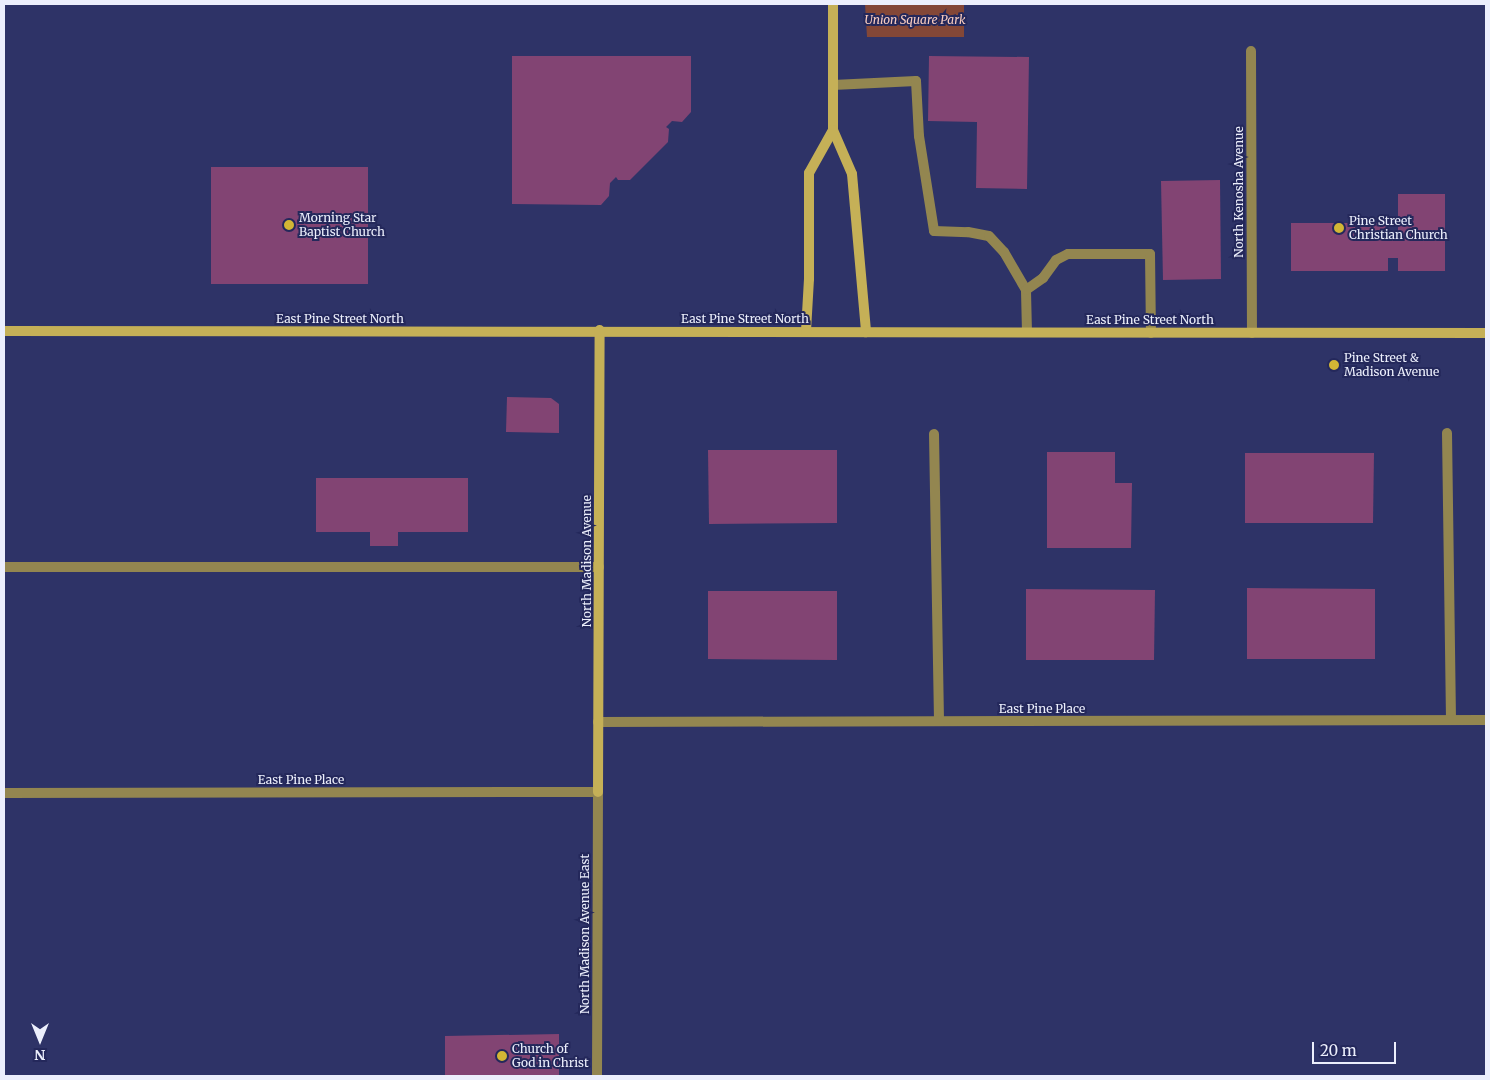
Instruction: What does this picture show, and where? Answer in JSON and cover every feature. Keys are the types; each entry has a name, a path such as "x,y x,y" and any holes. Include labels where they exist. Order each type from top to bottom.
{"main road":[{"path":"833,4 833,130 852,174 866,332"},
{"path":"806,331 809,279 809,173 833,130"},
{"name":"East Pine Street North","path":"4,331 600,330 1486,333"},
{"name":"North Madison Avenue","path":"598,792 600,330"}],"street":[{"name":"North Kenosha Avenue","path":"1251,51 1252,333"},
{"path":"833,85 916,81 919,136 934,231 968,232 989,236 1004,252 1026,290 1027,332"},
{"path":"1026,290 1042,278 1056,260 1068,254 1150,254 1151,333"},
{"path":"1447,433 1451,720"},
{"path":"934,434 939,721"},
{"path":"4,567 599,567"},
{"name":"East Pine Place","path":"598,722 1486,720"},
{"name":"East Pine Place","path":"4,793 598,792"},
{"name":"North Madison Avenue East","path":"597,1076 598,792"}],"green space":[{"name":"Union Square Park","path":"865,4 964,4 964,37 867,37"}],"building":[{"path":"512,56 691,56 691,112 682,122 672,121 666,127 669,129 668,142 630,180 618,180 616,177 610,183 609,196 601,205 512,204"},
{"path":"929,56 1029,57 1027,189 976,188 977,122 928,121"},
{"name":"Morning Star Baptist Church","path":"211,167 368,167 368,284 211,284"},
{"path":"1220,180 1221,279 1163,280 1161,181"},
{"name":"Pine Street Christian Church","path":"1398,194 1445,194 1445,271 1398,271 1398,258 1388,258 1388,271 1291,271 1291,223 1387,223 1387,233 1398,233"},
{"path":"507,397 551,398 559,404 559,433 506,432"},
{"path":"708,450 837,450 837,523 709,524"},
{"path":"1047,452 1115,452 1115,483 1132,483 1131,548 1047,548"},
{"path":"1245,453 1374,453 1373,523 1245,523"},
{"path":"316,478 468,478 468,532 398,532 398,546 370,546 370,532 316,532"},
{"path":"1247,588 1375,589 1375,659 1247,659"},
{"path":"1026,589 1155,590 1154,660 1026,660"},
{"path":"708,591 837,591 837,660 708,659"},
{"name":"Church of God in Christ","path":"559,1034 559,1076 445,1076 445,1036"}],"place":[{"name":"Morning Star Baptist Church","path":"289,225"},
{"name":"Pine Street Christian Church","path":"1339,228"},
{"name":"Pine Street & Madison Avenue","path":"1334,365"},
{"name":"Church of God in Christ","path":"502,1056"}]}
